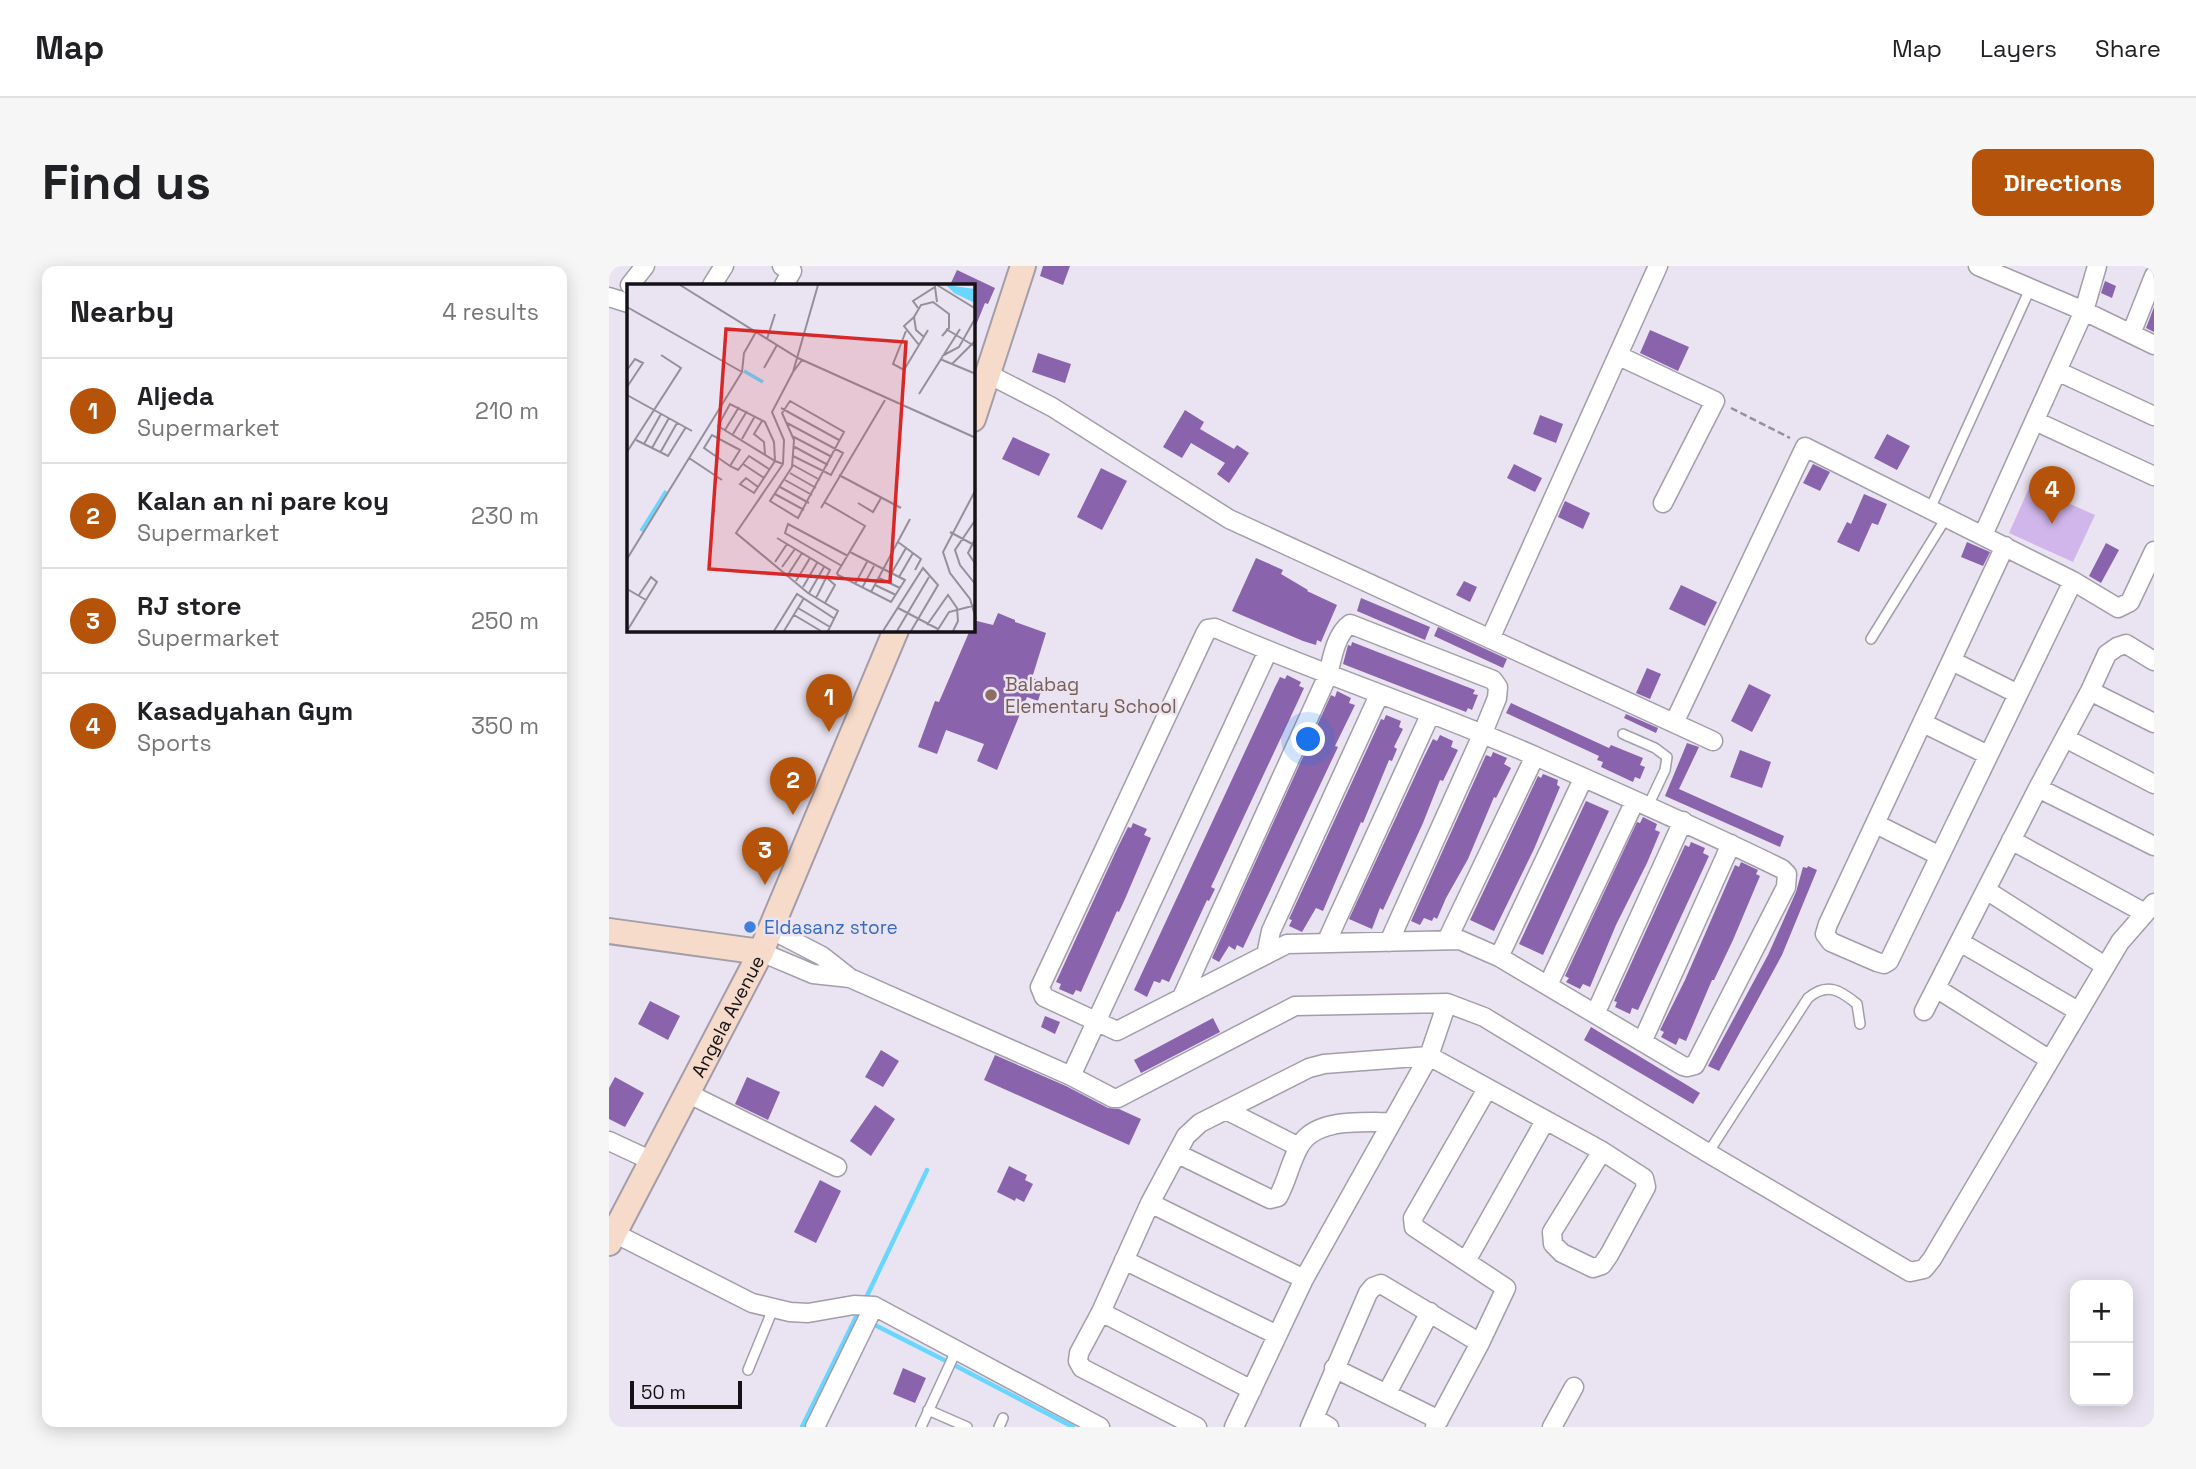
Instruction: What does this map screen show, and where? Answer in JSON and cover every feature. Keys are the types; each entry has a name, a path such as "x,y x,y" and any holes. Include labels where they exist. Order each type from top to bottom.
{"main road":[{"path":"975,413 1023,266"},
{"name":"Angela Avenue","path":"612,1238 766,941 895,632"},
{"path":"609,931 766,941"}],"street":[{"path":"631,284 645,266"},
{"path":"713,284 724,266"},
{"path":"782,266 792,271 785,284"},
{"path":"1490,639 1658,266"},
{"path":"1978,266 2084,311 2154,345"},
{"path":"1983,534 2084,311 2097,266"},
{"path":"2131,334 2154,276"},
{"path":"1619,356 1715,401 1663,503"},
{"path":"2057,371 2154,416"},
{"path":"988,374 1052,407 1237,523 1713,741"},
{"path":"2035,421 2154,476"},
{"path":"1674,723 1805,447 1983,534 2118,608 2130,603 2154,551"},
{"path":"2005,546 1828,925 1825,934 1831,942 1877,962 1884,964 1889,961 2073,581"},
{"path":"1182,997 1328,674 1335,647 1350,624 1493,680 1498,687 1497,698 1482,735 1389,942"},
{"path":"1215,628 1269,651 1535,756 1683,821 1782,869 1787,874 1786,887 1695,1065 1688,1068 1683,1066 1499,957 1460,940 1287,944 1117,1031 1044,997 1040,987 1208,629 1215,628"},
{"path":"1924,1011 2107,654 2126,644 2154,661"},
{"path":"1071,1076 1269,651"},
{"path":"1952,661 2018,694"},
{"path":"2090,691 2154,723"},
{"path":"1266,955 1271,930 1379,695"},
{"path":"1326,943 1430,715"},
{"path":"1923,723 1989,755"},
{"path":"2065,738 2154,784"},
{"path":"1447,940 1535,756"},
{"path":"1499,957 1583,779"},
{"path":"2038,788 2154,846"},
{"path":"1548,985 1641,804"},
{"path":"1595,1012 1683,821"},
{"path":"1876,824 1940,856"},
{"path":"766,941 813,974 850,978 1071,1076 1113,1098 1118,1098 1295,1006 1447,1003 1484,1017 1910,1272 1924,1269 2105,966 2120,942 2149,908 2011,840"},
{"path":"1643,1040 1731,844"},
{"path":"1986,890 2105,966"},
{"path":"1960,942 2078,1012"},
{"path":"1936,988 2050,1060"},
{"path":"1234,1427 1304,1279 1429,1056 1447,1003"},
{"path":"1197,1427 1082,1368 1078,1361 1079,1353 1101,1312 1150,1203 1186,1136 1200,1123 1316,1066 1429,1056 1602,1151 1644,1178 1646,1187 1609,1255 1602,1265 1593,1268 1562,1253 1553,1244 1552,1232 1602,1151"},
{"path":"1334,1368 1387,1393 1437,1423 1506,1288 1415,1227 1413,1218 1487,1089"},
{"path":"687,1093 837,1167"},
{"path":"1226,1110 1299,1147"},
{"path":"1466,1261 1545,1121"},
{"path":"1178,1154 1270,1199 1278,1197 1299,1147 1315,1132 1330,1126 1391,1122"},
{"path":"609,1141 652,1161"},
{"path":"1150,1203 1304,1279"},
{"path":"612,1238 752,1303 773,1309 808,1313 854,1305 874,1306 1100,1427"},
{"path":"1124,1259 1277,1335"},
{"path":"1318,1424 1334,1368 1373,1287 1381,1284 1480,1343"},
{"path":"815,1427 874,1306"},
{"path":"1101,1312 1252,1390"},
{"path":"1387,1393 1430,1312"},
{"path":"1552,1427 1574,1387"}],"lane":[{"path":"1930,509 2030,289"},
{"path":"1871,639 1946,518"},
{"path":"1623,734 1663,751 1667,757 1665,770 1641,804"},
{"path":"1708,1153 1808,998 1817,991 1830,989 1843,993 1857,1004 1860,1024"},
{"path":"748,1370 773,1309"},
{"path":"921,1427 956,1351"},
{"path":"929,1410 967,1427"}],"path":[{"path":"1715,401 1774,428 1805,447"}],"shaded area":[{"path":"2030,486 2095,515 2073,562 2009,533"}],"building":[{"path":"1043,266 1070,266 1063,285 1040,276"},
{"path":"957,270 995,288 988,304 985,303 975,328 975,284 950,284"},
{"path":"2105,281 2116,286 2112,298 2101,293"},
{"path":"2154,307 2154,332 2146,328"},
{"path":"1650,330 1689,347 1678,371 1640,353"},
{"path":"1038,353 1071,364 1065,383 1032,372"},
{"path":"1185,410 1204,422 1200,429 1234,449 1237,445 1249,453 1229,483 1217,474 1225,463 1191,443 1182,458 1163,447"},
{"path":"1540,415 1563,424 1556,443 1533,434"},
{"path":"1887,434 1910,446 1897,470 1874,458"},
{"path":"1013,437 1050,454 1039,476 1002,459"},
{"path":"1514,464 1542,478 1535,492 1507,478"},
{"path":"1813,464 1830,472 1820,491 1803,483"},
{"path":"1101,468 1127,481 1102,530 1077,517"},
{"path":"1864,494 1887,504 1878,525 1872,523 1859,552 1837,542 1847,522 1851,524"},
{"path":"1565,501 1590,513 1583,529 1558,517"},
{"path":"1967,542 1990,552 1983,566 1961,557"},
{"path":"2106,543 2119,550 2101,583 2089,576"},
{"path":"1256,558 1283,570 1281,574 1307,591 1337,605 1321,642 1317,640 1316,645 1303,641 1232,611"},
{"path":"1464,581 1477,587 1470,602 1456,595"},
{"path":"1681,585 1717,602 1705,626 1669,609"},
{"path":"1361,598 1430,627 1425,640 1357,611"},
{"path":"998,613 1046,633 1032,678 1044,682 1038,701 1027,697 997,770 977,761 984,744 946,730 937,754 918,747 935,701 939,702 969,632 975,632 975,620 993,625"},
{"path":"1438,627 1507,659 1503,668 1434,636"},
{"path":"1352,642 1475,690 1473,694 1478,695 1472,710 1468,708 1466,712 1343,664 1348,645 1351,646"},
{"path":"1647,668 1661,674 1650,699 1636,693"},
{"path":"1287,675 1301,682 1299,686 1304,688 1211,887 1215,889 1209,901 1207,900 1169,982 1162,979 1160,983 1154,981 1147,997 1134,990 1275,687 1280,677 1285,679"},
{"path":"1749,684 1771,695 1752,732 1731,721"},
{"path":"1337,691 1351,698 1349,703 1355,705 1335,746 1338,747 1243,948 1237,945 1235,950 1229,946 1219,962 1212,958 1331,695 1335,697"},
{"path":"1511,703 1609,748 1611,745 1643,758 1640,765 1645,767 1640,779 1635,777 1633,782 1601,767 1603,762 1597,760 1599,756 1506,713"},
{"path":"1626,714 1658,728 1656,733 1624,718"},
{"path":"1386,715 1401,721 1399,727 1403,729 1394,747 1397,749 1392,761 1389,760 1323,911 1316,908 1302,932 1289,926 1292,920 1289,919 1381,719 1384,720"},
{"path":"1440,735 1453,741 1451,747 1458,750 1443,781 1440,780 1423,823 1372,929 1349,919 1423,759 1433,739 1437,741"},
{"path":"1687,743 1699,747 1679,789 1784,836 1780,847 1665,796"},
{"path":"1740,750 1771,762 1762,788 1730,777"},
{"path":"1493,752 1507,758 1504,764 1511,768 1496,798 1494,797 1468,859 1437,919 1434,917 1432,921 1424,918 1420,925 1411,921 1486,755 1491,757"},
{"path":"1543,774 1558,780 1557,785 1560,787 1534,849 1494,931 1470,920 1538,776 1541,778"},
{"path":"1586,801 1609,811 1543,955 1519,944"},
{"path":"1643,817 1657,824 1655,830 1660,832 1590,987 1583,984 1580,989 1566,982 1569,978 1565,976 1637,822 1640,823"},
{"path":"1133,823 1147,829 1144,835 1151,838 1081,992 1076,990 1073,995 1059,989 1061,984 1056,982 1118,847 1128,827 1131,828"},
{"path":"1691,842 1705,848 1703,853 1709,856 1638,1010 1632,1008 1630,1014 1615,1007 1617,1002 1614,1001 1685,845 1689,847"},
{"path":"1741,862 1758,870 1756,874 1760,876 1686,1041 1679,1038 1676,1045 1661,1037 1664,1032 1660,1030 1735,865 1739,867"},
{"path":"1803,867 1817,870 1782,955 1719,1071 1708,1066 1768,955 1796,892"},
{"path":"650,1001 680,1016 668,1040 638,1024"},
{"path":"1045,1016 1060,1022 1055,1034 1041,1027"},
{"path":"1213,1018 1220,1032 1141,1073 1134,1060"},
{"path":"1591,1027 1700,1093 1693,1104 1584,1040"},
{"path":"881,1050 899,1061 883,1087 865,1077"},
{"path":"995,1055 1108,1108 1119,1109 1141,1119 1129,1145 984,1080"},
{"path":"615,1077 644,1093 625,1127 609,1119 609,1088"},
{"path":"747,1077 780,1092 768,1120 735,1104"},
{"path":"875,1105 895,1119 871,1156 850,1141"},
{"path":"1009,1166 1027,1175 1025,1180 1033,1184 1024,1202 1016,1198 1015,1201 997,1192"},
{"path":"820,1180 841,1191 816,1243 794,1232"},
{"path":"903,1368 926,1378 915,1403 893,1394"}],"waterway":[{"path":"866,1298 927,1170"},
{"path":"802,1427 860,1309"},
{"path":"871,1323 944,1360"},
{"path":"956,1366 1073,1427"}],"place":[{"name":"Kasadyahan Gym","path":"2052,524"},
{"name":"Balabag Elementary School","path":"991,695"},
{"name":"Aljeda","path":"829,732"},
{"name":"Kalan an ni pare koy","path":"793,815"},
{"name":"RJ store","path":"765,885"},
{"name":"Eldasanz store","path":"750,927"}]}
